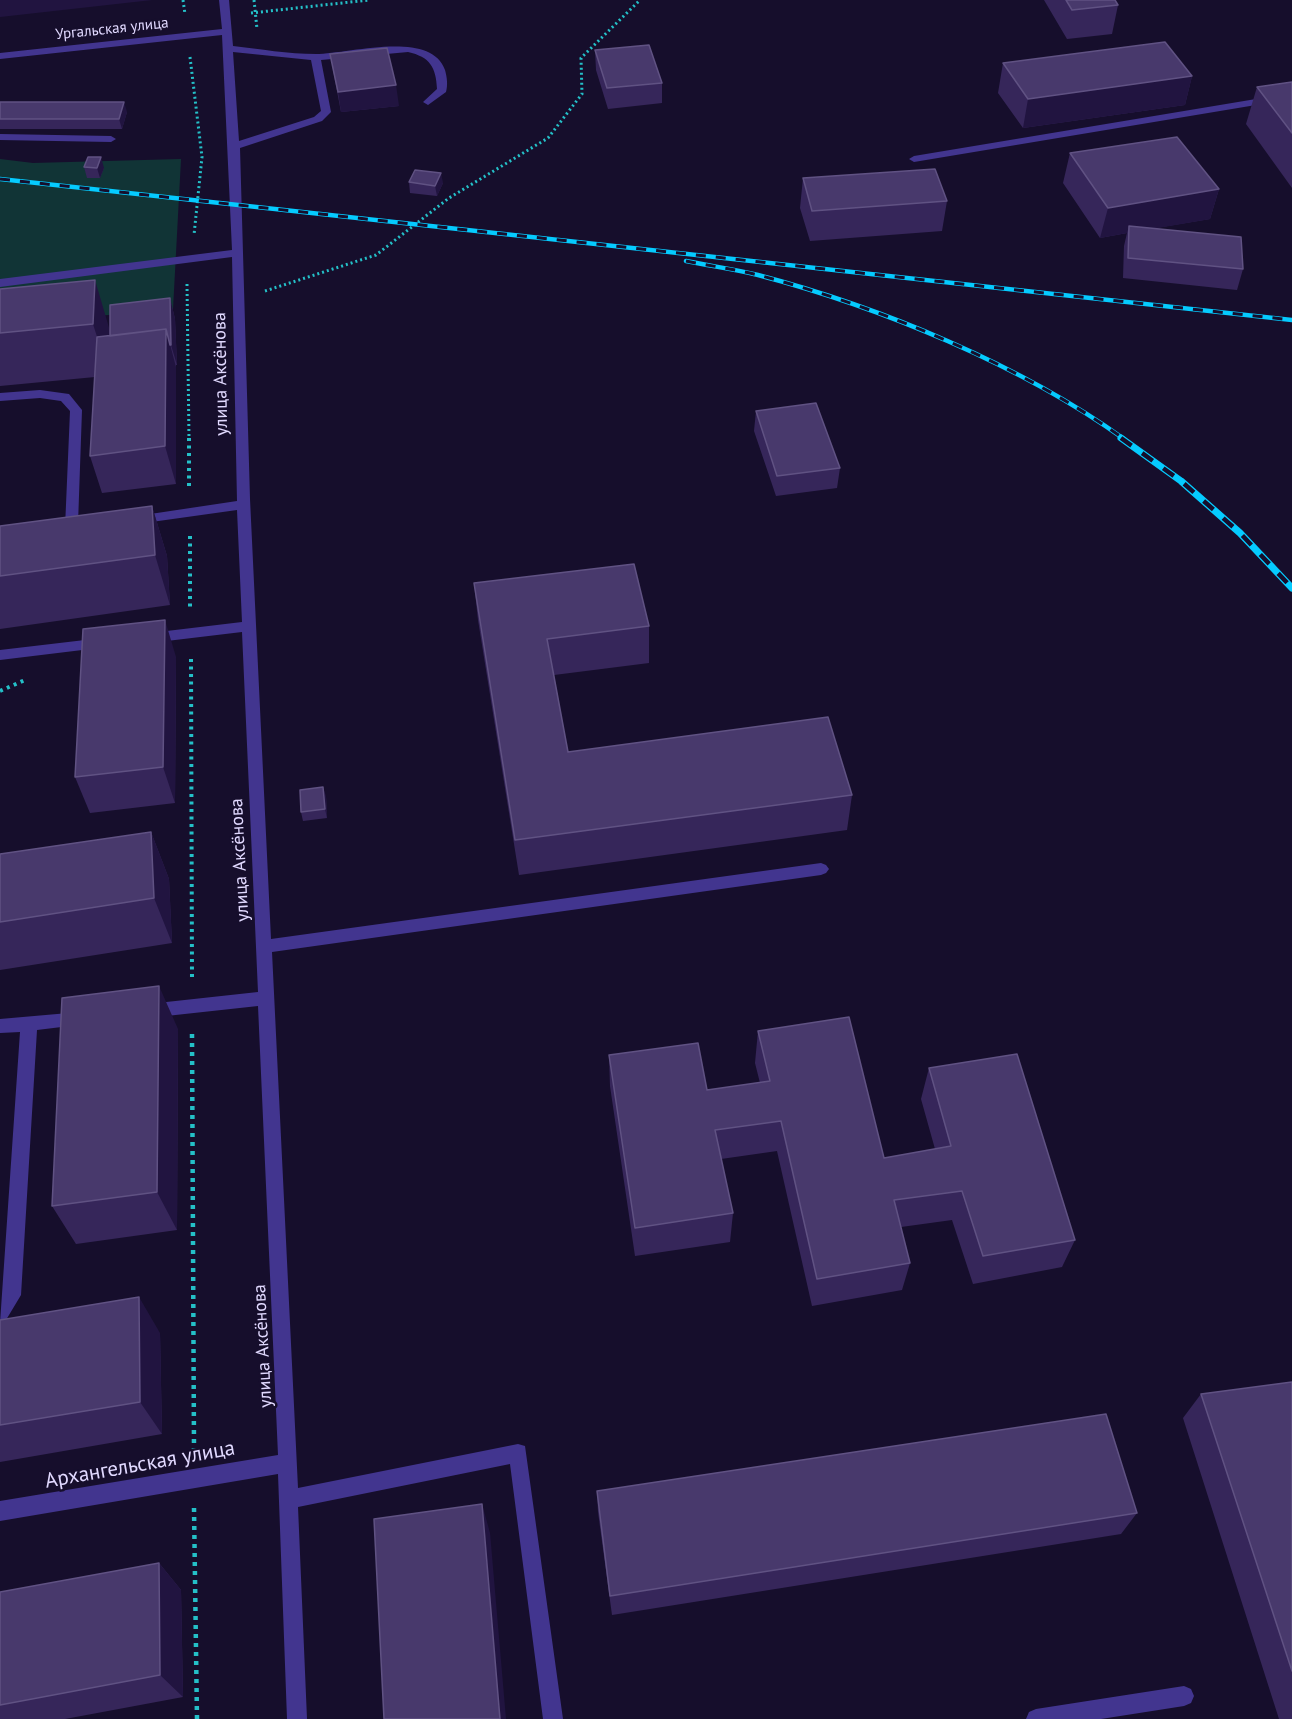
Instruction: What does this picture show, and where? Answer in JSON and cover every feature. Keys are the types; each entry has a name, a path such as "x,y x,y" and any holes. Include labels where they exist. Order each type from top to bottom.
{"street":[{"name":"улица Аксёнова","path":"224,0 230,49 235,146 243,505 288,1463 297,1719"},
{"name":"Ургальская улица","path":"0,56 188,35 226,23"},
{"path":"230,49 316,57 401,50 422,52 438,64 442,74 442,90 428,102"},
{"path":"235,146 324,115 326,111 316,57"},
{"path":"914,159 1292,96"},
{"path":"0,137 111,139"},
{"path":"0,283 238,253"},
{"path":"0,397 40,394 65,397 76,410 65,529 95,525"},
{"path":"118,522 243,505"},
{"path":"134,639 248,626"},
{"path":"0,655 112,642"},
{"path":"263,947 821,869"},
{"path":"134,1013 265,998"},
{"path":"0,1026 99,1017"},
{"path":"0,1314 12,1295 29,1024"},
{"path":"289,1499 518,1453 554,1719"},
{"name":"Архангельская улица","path":"0,1511 288,1463"},
{"path":"1036,1719 1184,1696"}],"path":[{"path":"183,0 202,157 186,295 190,513 197,1719"},
{"path":"226,23 369,0"},
{"path":"238,300 376,255 449,198 548,138 582,94 581,58 640,0"}],"green space":[{"path":"0,159 33,163 181,159 173,309 0,325"}],"building":[{"path":"1066,0 1115,0 1118,5 1072,10"},
{"path":"1165,42 1192,76 1028,99 1003,63"},
{"path":"649,45 662,83 607,88 595,50"},
{"path":"387,48 396,85 338,92 330,54"},
{"path":"1292,82 1292,133 1257,87"},
{"path":"0,102 124,102 119,119 0,119"},
{"path":"1177,137 1219,189 1108,208 1070,153"},
{"path":"88,157 101,157 97,168 84,167"},
{"path":"935,169 947,201 812,211 803,178"},
{"path":"415,170 441,173 435,186 409,182"},
{"path":"1129,226 1241,237 1243,269 1128,258"},
{"path":"95,280 93,324 0,333 0,289"},
{"path":"170,298 171,345 166,329 110,336 110,305"},
{"path":"166,329 165,446 90,456 97,337"},
{"path":"816,403 840,468 777,476 756,411"},
{"path":"152,506 155,555 0,576 0,526"},
{"path":"634,564 649,626 547,639 568,752 828,717 852,795 515,840 474,583"},
{"path":"165,620 163,767 75,777 83,629"},
{"path":"323,787 325,809 301,812 300,790"},
{"path":"151,832 154,898 0,922 0,854"},
{"path":"159,986 157,1192 52,1206 62,998"},
{"path":"849,1017 884,1158 951,1146 929,1068 1017,1054 1075,1240 983,1256 962,1191 894,1200 910,1263 817,1279 781,1121 715,1130 733,1213 635,1228 609,1055 698,1043 707,1090 770,1081 758,1031"},
{"path":"139,1297 140,1402 0,1425 0,1320"},
{"path":"1292,1382 1292,1671 1201,1394"},
{"path":"1106,1414 1137,1513 610,1596 597,1491"},
{"path":"482,1504 500,1719 384,1719 374,1519"},
{"path":"159,1563 160,1675 0,1705 0,1592"}],"railway":[{"path":"0,179 1292,320"},
{"path":"686,261 758,275 805,288 900,321 948,341 1041,387 1124,439"},
{"path":"1121,438 1181,481 1240,533 1292,588"}]}
